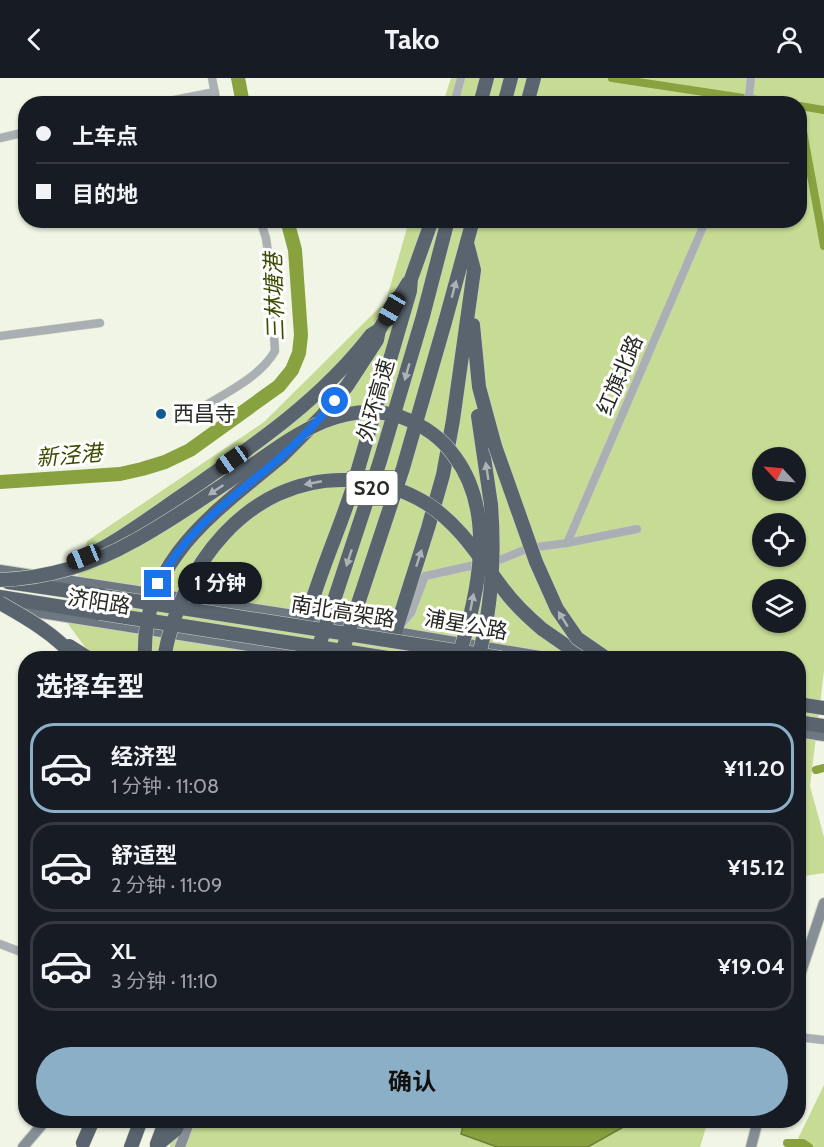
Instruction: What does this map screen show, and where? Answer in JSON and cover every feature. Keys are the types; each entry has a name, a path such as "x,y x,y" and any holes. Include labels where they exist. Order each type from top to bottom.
{"highway":[{"path":"482,96 487,78"},
{"path":"506,96 511,78"},
{"path":"529,96 534,79"},
{"path":"308,618 329,550 344,516 358,471 410,291 411,279 429,228"},
{"name":"外环高速","path":"317,651 380,461 423,316 446,228"},
{"name":"S20","path":"342,651 403,468 470,228"},
{"path":"394,632 428,528 443,475 452,429 474,270 467,243"},
{"path":"145,651 145,635 150,609 158,584 171,561 188,539 210,517 281,457 335,401 369,354 403,288 411,279"},
{"path":"471,295 475,364 495,447 536,562 557,609 577,638 596,651"},
{"path":"38,576 84,557 129,532 250,448 331,380 371,335 380,330"},
{"path":"475,364 471,379 491,506 493,548 491,591 479,651"},
{"path":"0,580 38,576 73,568 104,557 134,541 316,424 346,414 368,412 388,414 416,424 447,446 463,468 475,501 480,531 476,580 460,651"},
{"path":"167,651 174,622 186,592 201,564 224,534 249,511 280,493 316,482 342,480 368,482 393,488 435,509 466,537 502,589 527,617 554,639 579,651"},
{"name":"南北高架路","path":"0,580 456,651"},
{"name":"南北高架路","path":"0,597 343,651"},
{"path":"0,604 76,651"},
{"path":"59,641 68,651"},
{"path":"806,705 824,708"},
{"path":"806,723 824,726"},
{"path":"83,1143 90,1128"},
{"path":"131,1147 138,1128"},
{"path":"157,1146 163,1128"},
{"path":"157,1146 177,1128"}],"main road":[{"name":"济阳路","path":"0,571 308,618"},
{"name":"济阳路","path":"0,604 268,651"},
{"name":"浦星公路","path":"308,618 505,651"},
{"path":"298,651 308,618"},
{"path":"322,621 343,651"},
{"path":"390,651 394,632"},
{"path":"806,699 824,702"},
{"path":"806,732 824,735"}],"street":[{"path":"213,78 216,96"},
{"path":"456,96 461,78"},
{"path":"749,96 751,81"},
{"path":"194,96 215,92"},
{"path":"0,138 18,134"},
{"path":"201,408 242,383 270,359 275,351 268,249 262,228"},
{"name":"红旗北路","path":"567,543 703,228"},
{"path":"0,336 100,323"},
{"path":"394,632 411,613 425,576 502,560 529,548 637,529"},
{"path":"806,957 824,903"},
{"path":"0,944 18,951"},
{"path":"806,1038 824,1040"},
{"path":"23,1147 39,1128"},
{"path":"180,1147 187,1128"},
{"path":"751,1147 756,1128"}],"shaded area":[{"path":"451,78 824,78 824,671 810,786 824,837 824,873 806,876 806,651 88,651 66,621 87,541 264,422 386,301 407,228 807,228 807,96 445,96"},
{"path":"824,1085 824,1147 794,1147 803,1128 806,1128 806,1122"},
{"path":"171,1128 706,1128 700,1147 170,1147"},
{"path":"462,1128 621,1128 588,1147 497,1147 461,1134"}],"waterway":[{"name":"三林塘港","path":"238,78 241,96"},
{"path":"612,78 730,96"},
{"path":"807,107 824,110"},
{"path":"807,153 824,246"},
{"name":"三林塘港","path":"0,482 120,474 165,462 190,450 279,386 292,370 299,353 301,335 295,250 289,228"},
{"path":"816,770 824,768"},
{"path":"787,1143 803,1143 809,1147"}],"place":[{"name":"西昌寺","path":"161,414"}],"route":[{"path":"158,584 178,550 198,528 281,457 335,401"}],"water label":[{"name":"新泾港","path":"69,455"}]}
